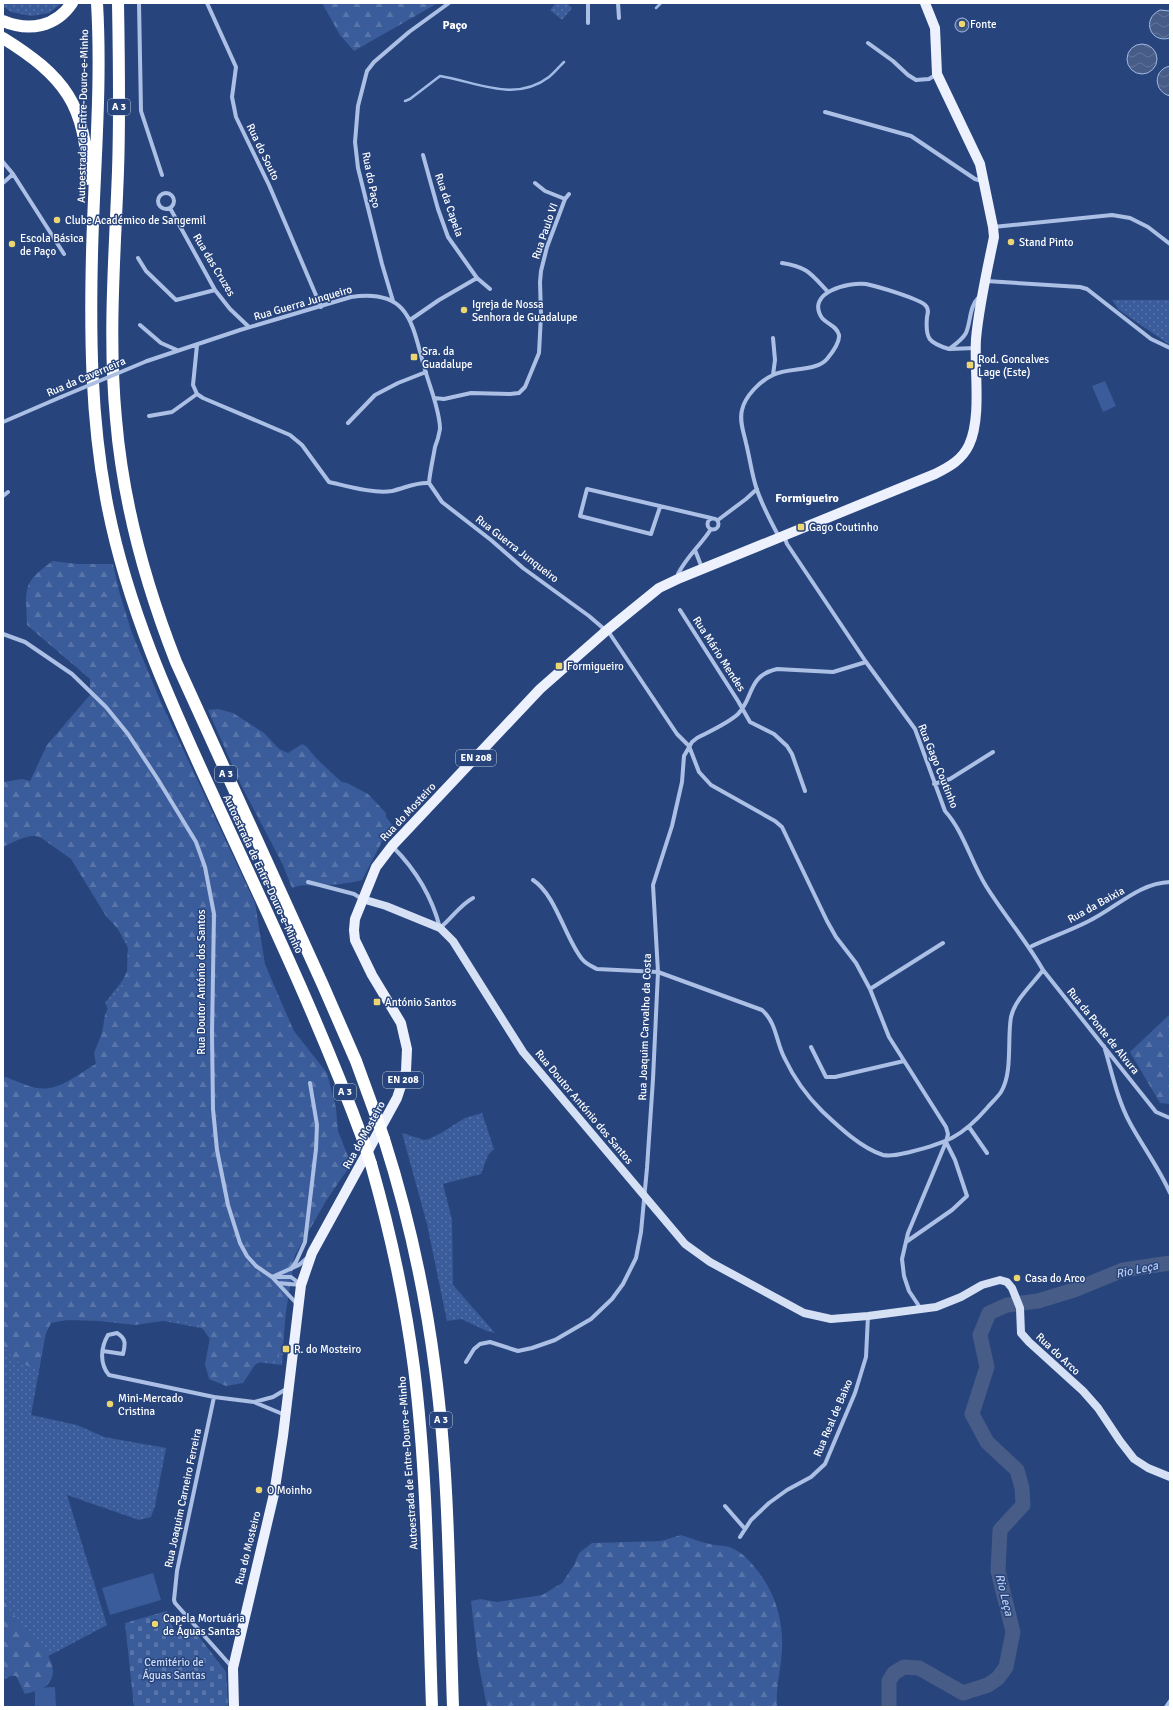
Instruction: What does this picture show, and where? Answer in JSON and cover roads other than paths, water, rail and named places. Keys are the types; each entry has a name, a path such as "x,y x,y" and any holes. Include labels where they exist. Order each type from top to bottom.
{"highway":[{"path":"3,21 25,27 41,26 50,23 57,18 72,3"},
{"name":"Autoestrada de Entre-Douro-e-Minho","path":"97,3 98,91 92,254 92,366 93,399 100,466 120,564 141,629 159,676 306,997 338,1075 371,1164 394,1255 405,1308 414,1368 422,1453 432,1707"},
{"name":"Autoestrada de Entre-Douro-e-Minho","path":"118,3 119,93 112,337 116,420 122,470 130,517 158,615 176,662 356,1061 384,1139 401,1194 419,1270 436,1370 445,1478 453,1707"},
{"path":"3,38 48,70 71,100 82,125 88,153 87,202 94,208"}],"main road":[{"name":"EN 208","path":"697,570 935,474 952,466 962,457 969,445 974,431 976,407 976,348 978,320 994,237 984,181 975,153 937,74 935,28 925,3"},
{"name":"Rua do Mosteiro","path":"234,1707 233,1668 274,1494 301,1285 312,1254 398,1098 406,1071 407,1048 401,1024 372,975 355,940 355,919 362,899 376,867 392,846 540,688 606,630 659,588 697,570"}],"street":[{"path":"138,3 141,111 162,175"},
{"name":"Rua do Souto","path":"207,3 236,67 232,97 236,117 269,185 321,307"},
{"name":"Rua do Paço","path":"393,301 382,264 358,168 356,142 358,106 367,71 374,62 403,37 449,3"},
{"path":"588,3 588,23"},
{"path":"618,3 619,18"},
{"path":"868,43 916,80 929,79 937,74"},
{"path":"826,112 911,136 975,179 984,181"},
{"name":"Rua da Capela","path":"423,155 448,237 464,262 477,278 490,289"},
{"path":"3,162 13,174 64,254"},
{"path":"3,183 13,174"},
{"name":"Rua Paulo VI","path":"535,183 545,191 565,199"},
{"name":"Rua das Cruzes","path":"166,192 173,196 174,202 170,208 164,209 159,206 157,200 161,194 166,192"},
{"name":"Rua Paulo VI","path":"434,398 444,399 471,393 519,393 525,387 539,353 541,271 547,247 565,199 569,194"},
{"name":"Rua das Cruzes","path":"170,208 215,290 230,309 249,327"},
{"path":"993,227 1112,215 1130,218 1148,227 1170,244"},
{"path":"138,258 146,271 176,300 215,290"},
{"path":"782,263 803,268 810,272 828,292"},
{"path":"410,320 439,300 477,278"},
{"path":"985,281 1080,287 1087,289 1151,339 1170,348"},
{"path":"772,338 775,360 773,375 792,369 821,365 827,360 835,348 839,336 837,330 823,318 819,308 819,303 828,292 837,287 866,284 921,302 926,306 928,311 926,331 929,340 937,345 949,349 976,348"},
{"path":"949,349 960,341 965,334 973,303 983,294"},
{"name":"Rua Guerra Junqueiro","path":"178,350 351,297 364,295 375,296 393,301"},
{"path":"197,345 193,384 197,394 203,398 290,434 302,445 329,482 378,491 391,491 421,482 429,483 430,469 440,429 434,398 420,345 410,320 403,310 393,301"},
{"path":"140,325 161,343 178,350"},
{"name":"Rua da Caverneira","path":"3,422 147,361 178,350"},
{"path":"348,423 375,395 398,383 426,372"},
{"name":"Rua Gago Coutinho","path":"773,375 755,389 746,402 742,412 743,428 756,489 768,517 781,537 788,544 866,662 915,729 945,811 958,831 985,885 1030,947"},
{"path":"149,416 172,412 197,394"},
{"name":"Rua Guerra Junqueiro","path":"429,483 442,502 491,540 523,568 589,616 610,634 677,734 689,746"},
{"path":"660,507 651,534 580,516 587,489 718,520"},
{"path":"718,520 746,499 756,489"},
{"path":"3,496 8,492"},
{"path":"711,518 708,525 711,529"},
{"path":"680,578 678,574 685,560 704,542 711,529 718,527 718,520"},
{"path":"695,550 697,570"},
{"name":"Rua Mário Mendes","path":"680,610 750,722 774,734 792,754 805,791"},
{"name":"Rua Doutor António dos Santos","path":"3,634 25,642 72,674 106,707 128,734 196,842 205,867 214,914 212,1034 213,1109 217,1150 228,1205 240,1243 247,1256 256,1266 272,1277 298,1306"},
{"path":"866,662 833,672 777,668 770,670 763,674 756,682 742,709 732,718 697,738 689,746 699,772 711,786 775,821 782,827 827,921 836,937 856,963 870,989 889,1037 946,1127 948,1134 946,1142 908,1233 902,1259 904,1276 910,1291 921,1309"},
{"name":"Rua Joaquim Carvalho da Costa","path":"466,1362 474,1349 480,1344 490,1342 518,1350 555,1340 591,1319 607,1304 623,1284 636,1258 641,1232 647,1168 658,972 653,885 672,826 682,782 684,756 689,746"},
{"path":"934,784 950,779 993,752"},
{"path":"392,846 407,860 422,884 435,911 440,928 448,922 465,903 473,898"},
{"path":"533,880 539,884 557,912 582,959 589,965 597,969 658,972 762,1010 767,1015 775,1029 784,1058 796,1079 822,1111 856,1140 885,1156 894,1156 946,1142 969,1127 1001,1092 1006,1081 1012,1016 1018,1001 1043,970"},
{"name":"Rua Doutor António dos Santos","path":"308,882 354,894 362,899 386,906 440,928 454,941 523,1052 685,1244 710,1262 804,1313 831,1319 868,1316"},
{"name":"Rua da Baixia","path":"1030,947 1088,922 1141,890 1161,882 1170,882"},
{"path":"870,989 942,943"},
{"name":"Rua da Ponte de Alvura","path":"1030,947 1043,970 1104,1044 1156,1112 1170,1118"},
{"path":"1104,1044 1113,1080 1130,1122 1149,1153 1170,1193"},
{"path":"811,1047 826,1077 904,1061"},
{"path":"291,1269 296,1262 305,1242 316,1150 317,1125 310,1083"},
{"path":"969,1127 987,1153"},
{"path":"906,1242 952,1210 967,1196 955,1160 946,1142"},
{"path":"272,1277 291,1269 312,1254"},
{"path":"272,1277 291,1277 301,1285"},
{"name":"Rua do Arco","path":"868,1316 936,1306 961,1297 982,1285 1000,1280 1007,1282 1012,1288 1020,1308 1021,1333 1093,1403 1134,1459 1148,1468 1170,1477"},
{"path":"278,1283 301,1285"},
{"name":"Rua Real de Baixo","path":"740,1537 751,1520 769,1504 787,1490 811,1477 825,1464 855,1393 866,1357 868,1316"},
{"path":"103,1351 123,1354 126,1343 117,1333 108,1335 104,1342 103,1351 102,1363 109,1375 214,1397 254,1402 285,1416"},
{"path":"254,1402 272,1397 288,1388"},
{"name":"Rua Joaquim Carneiro Ferreira","path":"214,1397 173,1596 175,1603 233,1668"},
{"path":"725,1506 745,1529"},
{"path":"1166,1707 1170,1701"}],"water":[{"path":"1160,10 1170,11 1170,38 1163,39 1157,37 1150,30 1151,19 1154,14"},
{"path":"959,18 965,18 969,22 969,28 965,32 959,32 955,28 955,22"},
{"path":"1142,44 1153,48 1157,59 1153,70 1142,74 1131,70 1127,59 1131,48"},
{"path":"1170,66 1170,96 1161,90 1157,81 1160,72 1164,68"}],"waterway":[{"path":"656,8 661,3"},
{"path":"405,101 410,99 440,76 482,86 509,90 523,89 536,85 549,77 564,62"},
{"name":"Rio Leça","path":"889,1707 889,1681 894,1673 904,1667 919,1668 963,1693 988,1685 998,1678 1006,1667 1013,1632 998,1571 1000,1530 1023,1505 1022,1488 1017,1470 987,1442 972,1414 987,1367 980,1335 989,1313 1007,1305 1038,1301 1074,1290 1123,1270 1170,1263"}],"place":[{"name":"Fonte","path":"962,24"},
{"name":"Clube Académico de Sangemil","path":"57,220"},
{"name":"Stand Pinto","path":"1011,242"},
{"name":"Escola Básica de Paço","path":"12,244"},
{"name":"Igreja de Nossa Senhora de Guadalupe","path":"464,310"},
{"name":"Sra. da Guadalupe","path":"414,357"},
{"name":"Rod. Goncalves Lage (Este)","path":"970,365"},
{"name":"Gago Coutinho","path":"801,527"},
{"name":"Formigueiro","path":"559,666"},
{"name":"António Santos","path":"377,1002"},
{"name":"Casa do Arco","path":"1017,1278"},
{"name":"R. do Mosteiro","path":"286,1349"},
{"name":"Mini-Mercado Cristina","path":"110,1404"},
{"name":"O Moinho","path":"259,1490"},
{"name":"Capela Mortuária de Águas Santas","path":"155,1624"}],"district":[{"name":"Paço","path":"455,25"},
{"name":"Formigueiro","path":"807,498"}],"park label":[{"name":"Cemitério de Águas Santas","path":"174,1668"}]}
